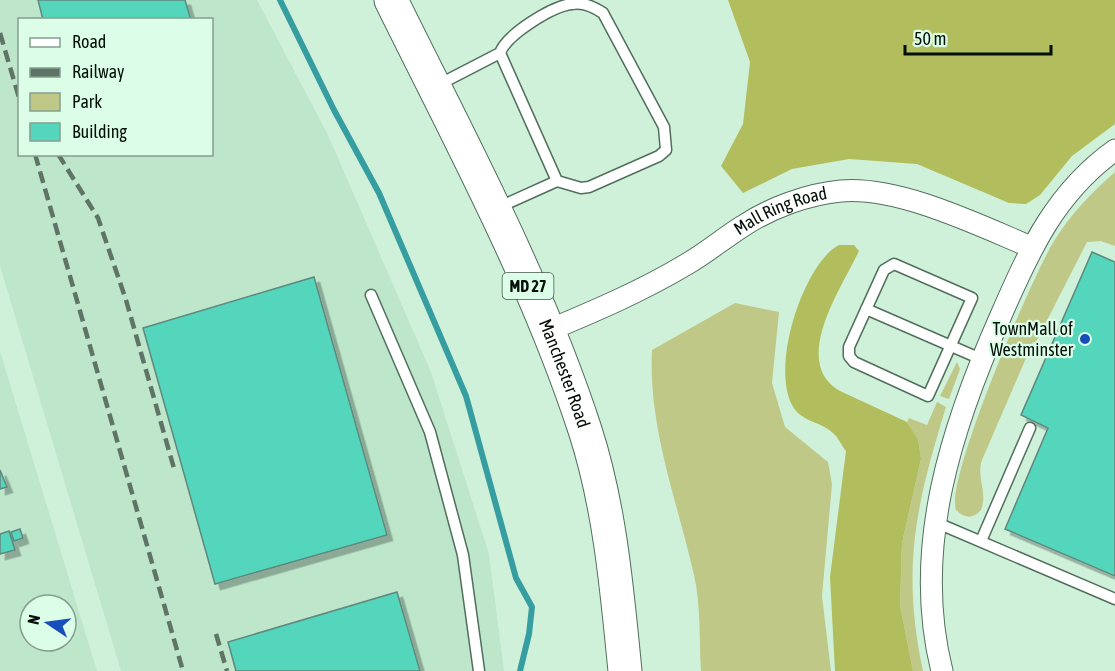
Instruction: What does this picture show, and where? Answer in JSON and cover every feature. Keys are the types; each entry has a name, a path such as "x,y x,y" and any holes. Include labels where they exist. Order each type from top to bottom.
{"main road":[{"name":"Manchester Road","path":"391,0 494,209 547,331 585,431 605,513 625,671"}],"street":[{"path":"942,671 936,644 931,594 935,522 953,441 981,359 1031,247 1065,198 1091,170 1115,150"},
{"name":"Mall Ring Road","path":"547,331 625,298 688,264 745,224 793,202 842,191 890,195 932,206 1031,247"}],"lane":[{"path":"434,87 500,53 508,39 557,8 577,3 594,7 603,13 664,127 666,150 659,156 589,187 581,188 557,181 494,209"},
{"path":"500,53 557,181"},
{"path":"898,264 972,297 950,346 928,396 851,359 849,347 884,270 890,265 898,264"},
{"path":"370,295 430,432 463,555 479,671"},
{"path":"866,309 981,359"},
{"path":"981,541 1030,428"},
{"path":"935,522 1115,599"}],"shaded area":[{"path":"0,0 257,0 328,135 431,372 489,554 504,671 121,671 0,266"},
{"path":"0,351 73,593 18,593 18,653 78,653 78,608 97,671 0,671"}],"green space":[{"path":"728,0 1115,0 1115,124 1072,156 1040,195 1026,204 1009,203 917,164 849,159 792,169 743,193 721,166 743,124 750,62"},
{"path":"1115,172 1115,246 1101,241 1087,242 1036,342 1033,342 982,460 980,473 983,503 981,510 969,517 963,515 956,510 956,491 964,460 993,377 1028,293 1060,231 1082,204"},
{"path":"839,245 854,245 859,251 824,324 819,344 819,362 826,378 840,391 907,422 918,439 921,459 902,543 900,605 913,671 835,671 830,577 846,451 837,437 829,430 797,412 788,396 785,374 792,323 801,297 812,274 825,256"},
{"path":"735,303 779,312 772,383 785,427 828,462 832,484 822,596 831,671 701,671 696,586 659,435 654,407 652,350"},
{"path":"957,362 960,369 949,399 940,396"},
{"path":"937,402 946,407 920,506 913,568 916,634 923,671 913,671 900,605 902,543 921,459 918,439 907,422 909,418 927,425"}],"building":[{"path":"38,0 185,0 190,18 42,18"},
{"name":"TownMall of Westminster","path":"1092,252 1115,262 1115,576 1005,529 1048,428 1021,415"},
{"path":"314,277 387,535 215,584 143,328"},
{"path":"0,470 7,487 0,489"},
{"path":"20,529 23,538 14,541 11,532"},
{"path":"9,531 15,550 0,554 0,534"},
{"path":"397,592 420,671 236,671 228,642"}],"waterway":[{"path":"280,0 334,110 379,193 466,396 516,578 532,607 529,634 520,671"}],"railway":[{"path":"0,33 18,94"},
{"path":"36,156 183,671"},
{"path":"59,156 98,218 126,300 175,472"},
{"path":"216,634 227,671"}],"place":[{"name":"TownMall of Westminster","path":"1085,339"}]}
